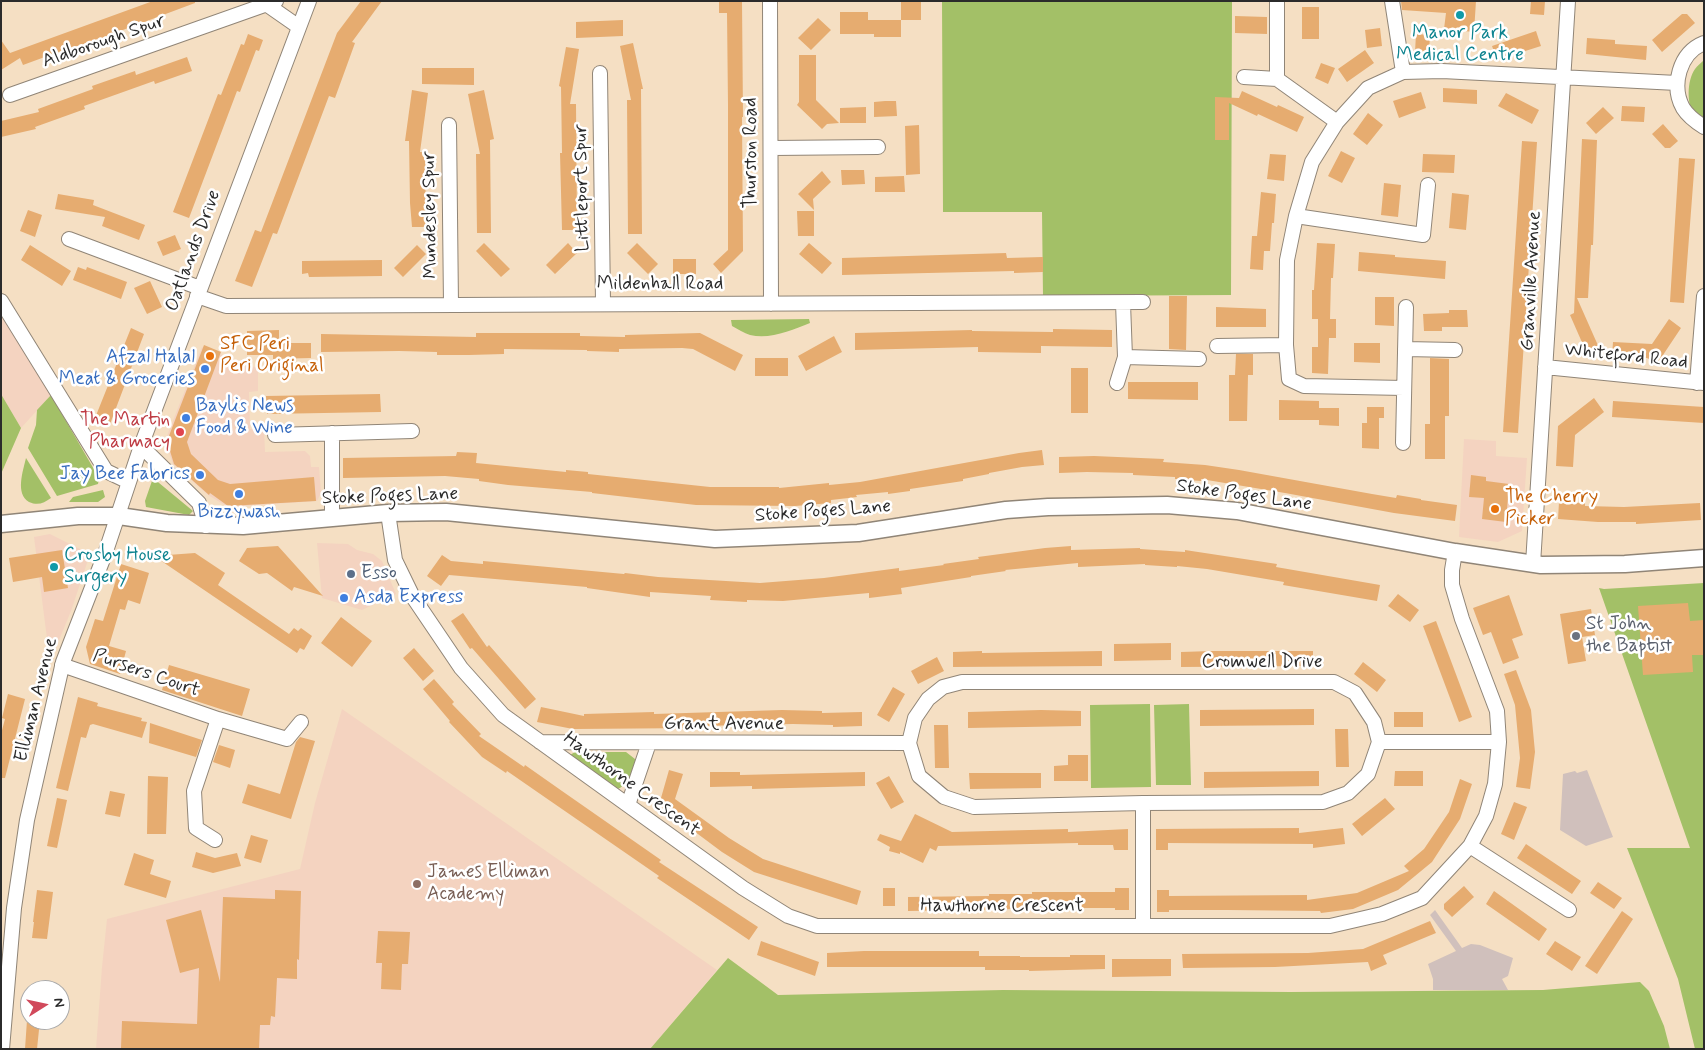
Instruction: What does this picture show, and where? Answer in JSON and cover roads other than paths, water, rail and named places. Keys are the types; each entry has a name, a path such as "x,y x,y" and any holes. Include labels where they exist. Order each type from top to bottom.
{"street":[{"name":"Oatlands Drive","path":"119,516 141,446 309,1"},
{"name":"Thurston Road","path":"770,1 772,148 771,304"},
{"path":"1276,78 1277,1"},
{"path":"1392,1 1403,72"},
{"name":"Granville Avenue","path":"1533,564 1568,1"},
{"name":"Aldborough Spur","path":"10,95 271,3 299,27"},
{"path":"1704,44 1688,55 1680,68 1677,83 1678,97 1684,109 1693,120 1704,127"},
{"path":"1404,388 1304,386 1290,379 1286,345 1287,260 1296,216 1312,162 1337,122 1368,88 1403,72 1442,71 1677,83"},
{"name":"Littleport Spur","path":"600,73 603,303"},
{"path":"1244,78 1276,78 1337,122"},
{"name":"Mundesley Spur","path":"449,125 451,305"},
{"path":"772,148 878,147"},
{"path":"1296,216 1422,235 1428,185"},
{"name":"Mildenhall Road","path":"69,239 199,292 226,306 1143,302"},
{"path":"1700,383 1704,296"},
{"path":"1,301 106,471 129,482"},
{"path":"1117,383 1125,358 1123,303"},
{"path":"1402,443 1406,307"},
{"path":"1217,346 1286,345"},
{"path":"1405,349 1455,350"},
{"path":"1125,358 1199,359"},
{"name":"Whiteford Road","path":"1545,367 1700,383"},
{"path":"276,435 332,433 392,427 412,431"},
{"path":"332,433 332,517"},
{"path":"141,446 199,504 206,526"},
{"name":"Stoke Poges Lane","path":"1,524 78,516 119,516 167,523 243,526 388,513 446,512 714,539 858,533 1006,510 1048,506 1167,505 1237,512 1455,552 1533,564 1625,564 1704,558"},
{"name":"Hawthorne Crescent","path":"388,513 396,560 413,597 461,668 503,715 743,888 788,916 817,926 1330,926 1382,914 1422,898 1470,846 1486,816 1495,784 1499,742 1497,711 1462,619 1452,585 1455,552"},
{"name":"Elliman Avenue","path":"2,1049 14,908 27,820 62,665 119,516"},
{"name":"Pursers Court","path":"62,665 218,719 287,739 301,722"},
{"name":"Cromwell Drive","path":"909,743 915,718 928,699 944,686 962,682 1334,682 1356,693 1374,722 1379,742"},
{"path":"215,840 196,828 194,791 218,719"},
{"name":"Grant Avenue","path":"540,742 909,743"},
{"path":"909,743 919,776 944,797 974,807 1143,803 1323,802 1348,793 1368,774 1379,742 1499,742"},
{"path":"628,805 649,743"},
{"path":"1143,803 1143,925"},
{"path":"1470,846 1570,910"}],"place":[{"name":"Manor Park Medical Centre","path":"1460,15"},
{"name":"SFC Peri Peri Original","path":"210,356"},
{"name":"Afzal Halal Meat & Groceries","path":"205,369"},
{"name":"Baylis News Food & Wine","path":"186,418"},
{"name":"The Martin Pharmacy","path":"180,432"},
{"name":"Jay Bee Fabrics","path":"200,475"},
{"name":"Bizzywash","path":"239,494"},
{"name":"The Cherry Picker","path":"1495,509"},
{"name":"Crosby House Surgery","path":"54,567"},
{"name":"Esso","path":"351,574"},
{"name":"Asda Express","path":"344,598"},
{"name":"St John the Baptist","path":"1576,636"},
{"name":"James Elliman Academy","path":"417,884"}]}
